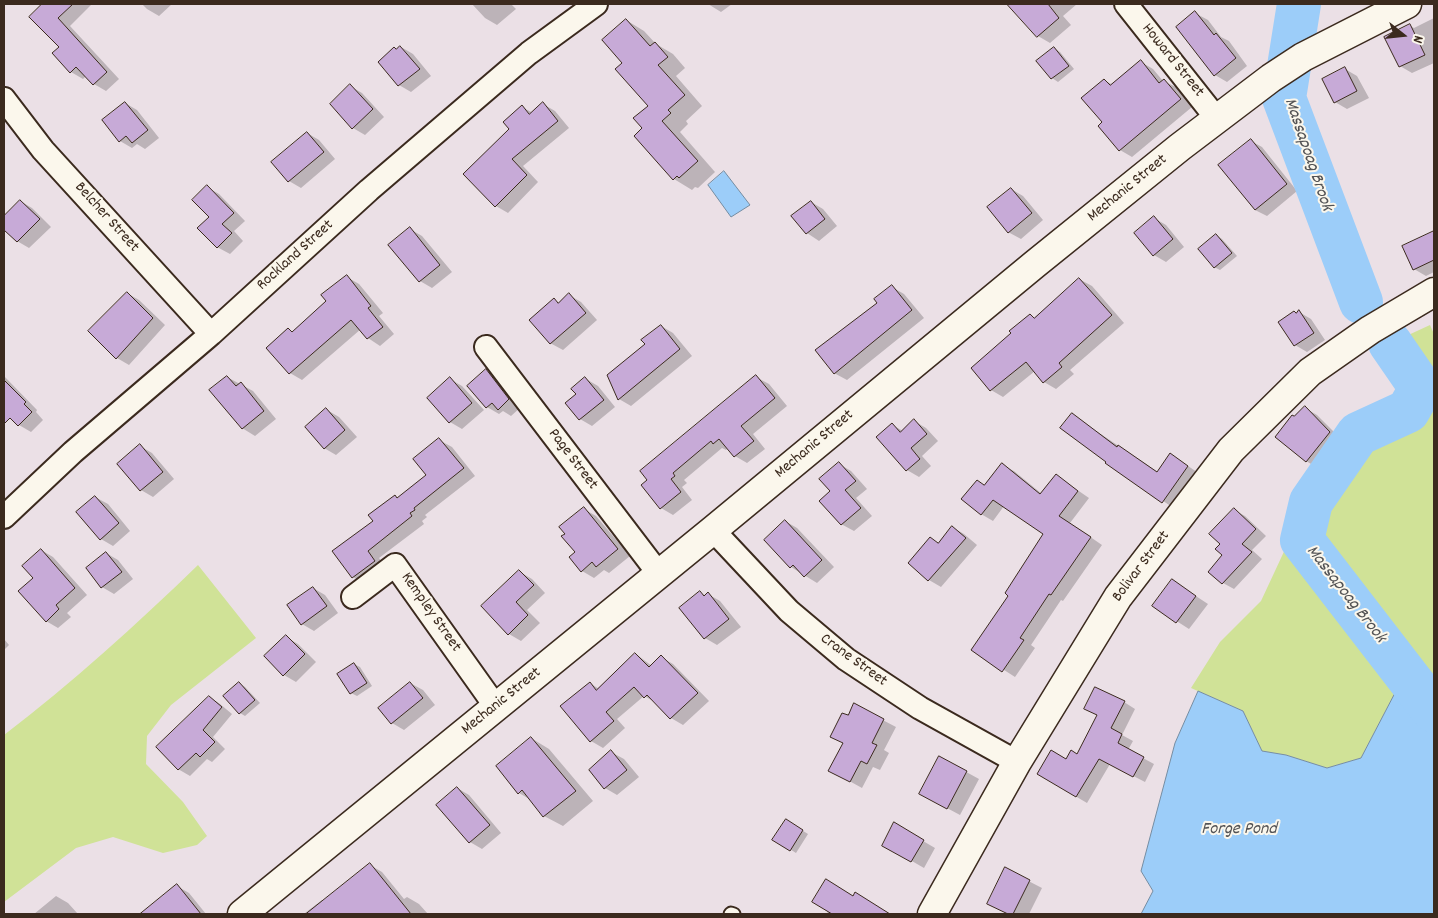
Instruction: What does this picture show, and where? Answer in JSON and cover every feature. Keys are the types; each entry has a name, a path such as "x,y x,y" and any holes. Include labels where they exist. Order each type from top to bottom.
{"street":[{"name":"Rockland Street","path":"4,517 73,452 211,334 369,190 529,54 596,4"},
{"name":"Howard Street","path":"1126,4 1217,119"},
{"name":"Mechanic Street","path":"242,914 1035,264 1217,119 1271,78 1303,57 1407,4"},
{"name":"Belcher Street","path":"4,99 44,150 211,334"},
{"name":"Bolivar Street","path":"932,914 1016,762 1118,598 1231,450 1310,372 1370,330 1434,292"},
{"name":"Page Street","path":"486,347 659,574"},
{"name":"Crane Street","path":"712,530 789,611 846,659 920,708 1016,762"},
{"name":"Kempley Street","path":"352,597 395,564 496,707"}],"green space":[{"path":"1430,325 1434,334 1434,687 1396,691 1361,758 1327,768 1286,755 1262,751 1243,711 1191,688 1220,642 1261,601 1295,528 1312,481 1370,415 1410,387 1378,349"},
{"path":"198,565 256,638 171,705 147,736 146,764 183,802 207,836 197,845 163,853 113,837 76,848 4,902 4,735 103,653"}],"water":[{"path":"724,171 750,205 731,217 708,185"},
{"name":"Forge Pond","path":"1434,687 1434,914 1141,914 1153,891 1141,871 1175,743 1198,691 1243,711 1262,751 1286,755 1327,768 1361,758 1396,691"}],"building":[{"path":"42,4 73,4 58,18 107,72 93,85 76,67 70,73 52,53 59,47 29,17"},
{"path":"1007,4 1048,4 1059,18 1037,37"},
{"path":"1195,11 1236,58 1214,76 1176,27"},
{"path":"626,19 650,46 655,42 668,57 658,65 685,95 668,110 671,113 662,121 698,161 679,178 677,176 673,180 634,136 642,128 633,118 648,106 615,69 622,63 602,40"},
{"path":"1410,24 1425,55 1399,67 1384,37"},
{"path":"400,46 420,69 398,86 378,62 394,47 396,49"},
{"path":"1054,47 1069,66 1051,79 1036,61"},
{"path":"1141,60 1159,83 1164,79 1181,99 1119,151 1098,126 1102,122 1081,98 1104,79 1110,85"},
{"path":"1345,67 1357,91 1334,103 1322,79"},
{"path":"350,84 373,109 352,129 330,104"},
{"path":"125,102 148,130 132,143 126,136 119,142 102,120"},
{"path":"543,102 558,121 512,159 527,175 495,207 463,174 509,129 503,122 522,105 529,114"},
{"path":"307,132 324,152 288,182 271,162"},
{"path":"1251,139 1287,184 1255,210 1218,165"},
{"path":"207,185 234,213 222,224 232,233 217,248 197,228 209,217 192,200"},
{"path":"1011,188 1032,213 1008,233 987,207"},
{"path":"20,200 40,219 17,242 4,230 4,216"},
{"path":"811,201 825,219 806,234 791,216"},
{"path":"1154,216 1173,239 1153,256 1134,233"},
{"path":"410,227 440,265 419,282 388,245"},
{"path":"1434,231 1434,260 1413,270 1402,246"},
{"path":"1216,234 1232,253 1214,268 1198,249"},
{"path":"347,275 371,306 368,308 383,327 367,339 351,320 289,374 266,348 288,328 292,332 326,301 321,295"},
{"path":"1079,278 1112,315 1059,363 1062,367 1043,383 1026,362 990,391 971,368 1011,333 1009,331 1030,314 1034,318"},
{"path":"892,285 912,310 834,374 815,350 877,303 874,299"},
{"path":"127,292 153,318 116,359 88,331"},
{"path":"569,293 586,313 550,344 529,320 554,298 558,303"},
{"path":"1299,310 1314,333 1294,346 1278,322 1294,311 1296,313"},
{"path":"661,325 680,349 618,400 607,375 645,344 641,340"},
{"path":"486,369 509,399 498,410 492,403 486,408 467,386"},
{"path":"756,375 775,398 741,426 754,441 734,457 719,439 713,444 711,441 673,473 675,476 671,479 681,492 660,509 641,485 647,480 640,471"},
{"path":"227,376 236,386 241,382 264,411 242,429 209,390"},
{"path":"450,377 472,403 449,423 427,398"},
{"path":"585,377 604,400 579,420 565,403 576,394 571,389"},
{"path":"4,380 26,402 24,404 32,412 18,426 10,418 4,424"},
{"path":"1305,406 1330,432 1306,462 1275,437 1292,415 1294,416"},
{"path":"326,408 345,430 324,449 305,427"},
{"path":"1072,413 1117,447 1118,445 1157,472 1170,453 1188,466 1162,503 1105,463 1060,428"},
{"path":"914,419 927,434 911,448 920,459 906,471 876,437 892,423 900,432"},
{"path":"439,438 464,468 414,508 415,510 410,513 412,516 368,551 375,561 352,578 332,551 373,521 368,515 395,495 397,498 426,475 413,459"},
{"path":"140,444 163,472 140,491 117,464"},
{"path":"839,462 856,481 845,490 861,508 841,525 819,501 830,491 819,479"},
{"path":"1002,463 1040,494 1056,474 1078,491 1059,516 1091,537 1051,595 1049,594 1020,638 1024,640 1002,672 971,650 1008,596 1005,593 1043,534 993,500 981,515 961,499 977,480 984,485"},
{"path":"95,496 119,523 100,540 76,512"},
{"path":"584,507 618,549 596,567 592,562 581,572 569,557 575,552 561,536 565,534 559,527"},
{"path":"1234,508 1256,529 1242,544 1252,552 1222,584 1208,572 1222,555 1215,549 1220,544 1209,534"},
{"path":"785,520 822,560 804,577 793,565 790,568 764,540"},
{"path":"952,526 966,538 928,581 908,563 930,537 938,543"},
{"path":"41,549 75,588 56,605 59,609 46,622 18,591 33,578 22,566"},
{"path":"106,552 122,572 101,588 86,568"},
{"path":"519,570 534,585 516,602 528,615 508,635 481,606"},
{"path":"1172,579 1196,596 1176,623 1152,606"},
{"path":"313,587 327,606 301,625 287,605"},
{"path":"700,591 704,596 708,592 729,619 704,639 679,608"},
{"path":"286,635 305,654 283,676 264,656"},
{"path":"635,653 649,667 661,655 698,693 670,719 647,695 644,698 634,687 606,712 614,721 590,742 560,706 590,682 596,690"},
{"path":"354,663 367,683 350,694 337,674"},
{"path":"239,682 255,700 239,714 223,696"},
{"path":"410,682 423,698 391,724 378,708"},
{"path":"1095,687 1125,701 1111,728 1122,734 1118,743 1144,757 1133,777 1099,759 1076,797 1037,774 1051,750 1066,759 1071,750 1077,754 1097,715 1084,709"},
{"path":"209,696 222,707 203,730 215,742 200,757 196,753 178,770 156,747"},
{"path":"854,703 884,719 872,743 877,745 867,764 861,761 850,782 828,771 843,743 830,737 842,713 848,715"},
{"path":"531,737 576,791 543,817 522,790 518,794 496,766"},
{"path":"611,750 627,770 604,789 589,770"},
{"path":"939,756 967,771 947,809 919,794"},
{"path":"457,787 490,825 469,843 436,805"},
{"path":"786,819 803,830 790,851 772,840"},
{"path":"894,822 924,840 911,862 882,846"},
{"path":"370,863 411,914 306,914"},
{"path":"1005,867 1030,880 1013,914 1008,914 987,904"},
{"path":"826,879 853,896 855,892 890,914 832,914 812,902"},
{"path":"177,884 201,914 140,914"}],"waterway":[{"name":"Massapoag Brook","path":"1299,4 1284,98 1361,302"},
{"name":"Massapoag Brook","path":"1390,343 1421,388 1408,411 1358,434 1311,502 1302,540 1434,711"}]}
